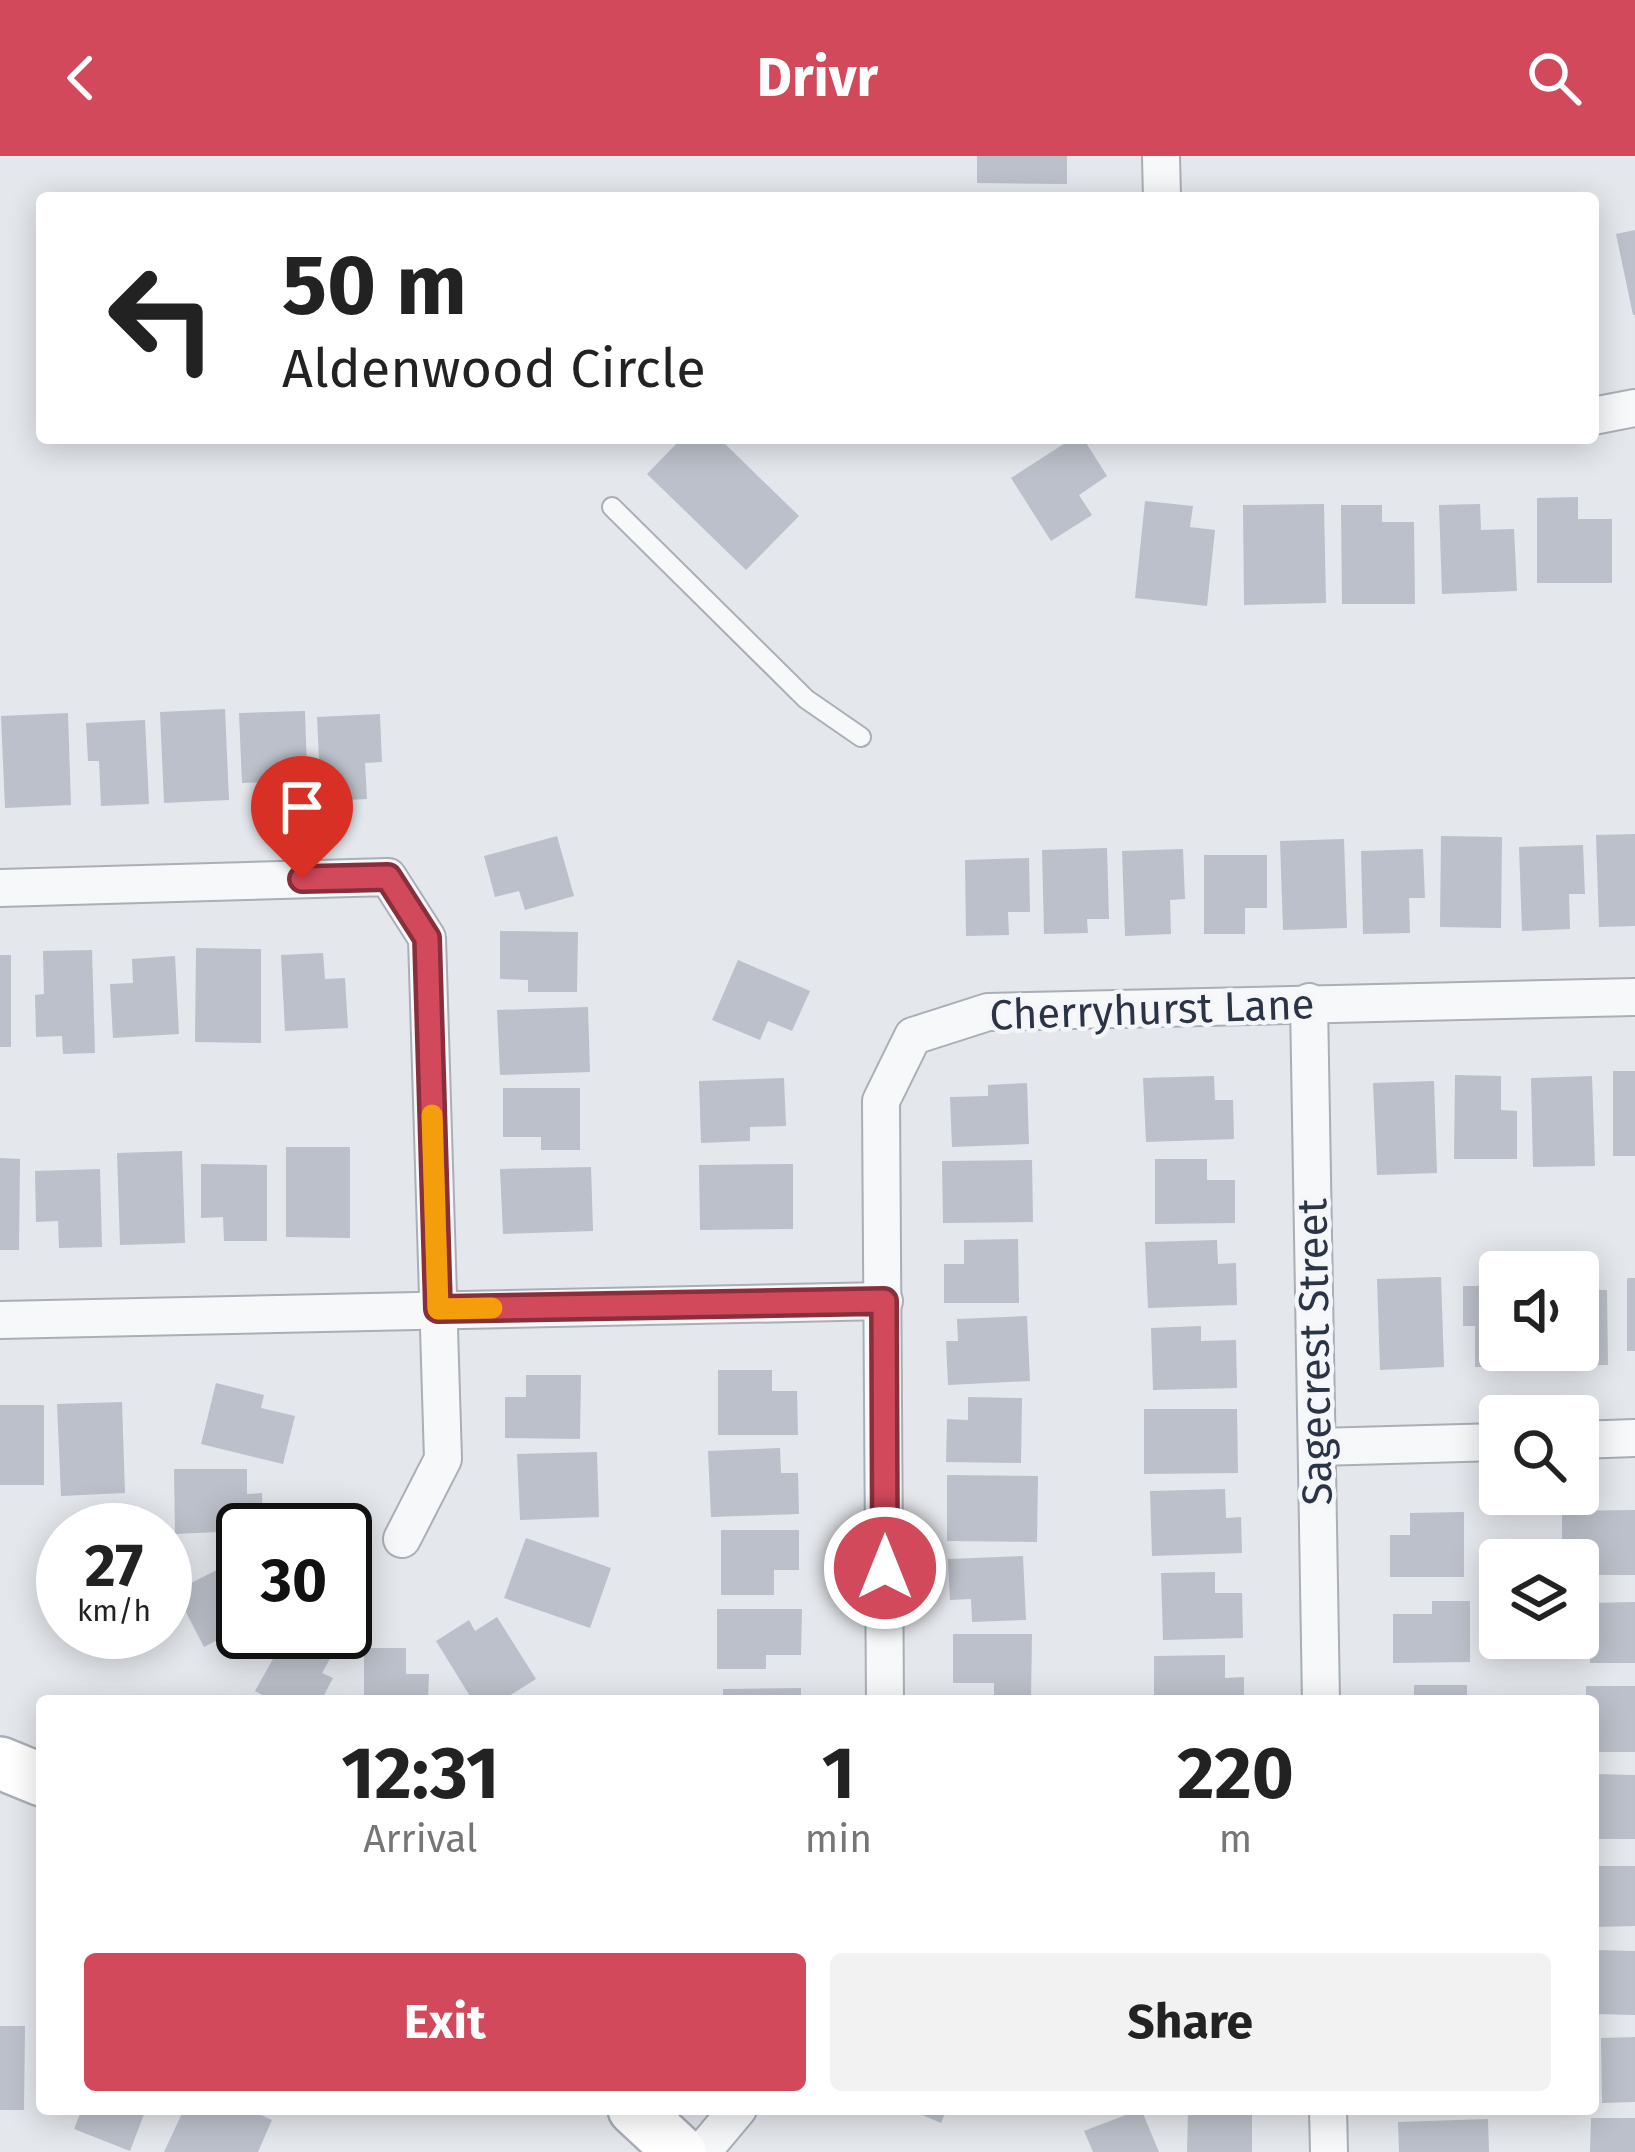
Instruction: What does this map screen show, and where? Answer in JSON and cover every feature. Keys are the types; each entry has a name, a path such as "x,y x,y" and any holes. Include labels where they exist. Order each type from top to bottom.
{"main road":[{"path":"0,1763 36,1778"},
{"path":"640,2115 680,2152"}],"street":[{"path":"1161,156 1162,192"},
{"path":"1599,415 1635,408"},
{"path":"0,888 388,877 427,938 443,1460 403,1538"},
{"name":"Cherryhurst Lane","path":"885,1695 881,1101 914,1036 988,1012 1635,997"},
{"name":"Sagecrest Street","path":"1309,1003 1322,1695"},
{"path":"0,1320 884,1301"},
{"path":"1599,1439 1635,1438"},
{"path":"1317,1448 1479,1443"},
{"path":"702,2152 733,2115"},
{"path":"1328,2115 1329,2152"}],"lane":[{"path":"612,507 822,713 861,737"}],"building":[{"path":"977,156 1067,156 1067,184 977,183"},
{"path":"1635,230 1635,315 1633,315 1616,234"},
{"path":"676,444 725,444 799,516 746,570 647,474"},
{"path":"1064,444 1087,444 1107,476 1079,495 1092,515 1051,541 1011,478"},
{"path":"1578,497 1578,519 1612,519 1612,583 1537,583 1537,498"},
{"path":"1145,501 1193,506 1190,527 1215,530 1207,606 1135,598"},
{"path":"1324,504 1326,603 1244,605 1243,505"},
{"path":"1480,504 1481,530 1514,529 1517,591 1442,594 1439,505"},
{"path":"1341,505 1382,505 1382,522 1414,522 1415,604 1342,604"},
{"path":"225,709 229,800 164,803 160,712"},
{"path":"305,711 308,800 266,801 265,782 242,783 239,713"},
{"path":"68,713 71,805 5,808 1,716"},
{"path":"380,714 382,762 365,763 367,799 321,801 317,717"},
{"path":"145,720 149,804 101,806 99,761 88,761 86,723"},
{"path":"1635,834 1635,926 1599,927 1596,835"},
{"path":"557,836 574,896 525,910 519,891 495,897 484,856"},
{"path":"1441,836 1502,837 1501,928 1440,927"},
{"path":"1344,839 1347,928 1283,930 1280,841"},
{"path":"1583,845 1585,894 1569,894 1570,929 1522,931 1519,847"},
{"path":"1107,848 1109,919 1087,919 1088,933 1044,934 1042,850"},
{"path":"1183,849 1185,899 1170,900 1171,934 1125,936 1122,851"},
{"path":"1423,849 1425,898 1409,898 1410,933 1363,934 1361,851"},
{"path":"1204,855 1267,855 1267,908 1245,908 1245,934 1204,934"},
{"path":"1029,858 1030,912 1008,912 1009,935 966,936 965,860"},
{"path":"500,931 578,932 577,992 528,992 528,980 500,979"},
{"path":"196,948 261,949 261,1043 195,1042"},
{"path":"92,950 95,1053 63,1054 62,1036 36,1037 35,995 44,994 43,951"},
{"path":"323,953 325,979 345,978 348,1028 285,1031 281,955"},
{"path":"0,955 11,955 11,1047 0,1047"},
{"path":"175,956 179,1034 113,1038 110,984 133,983 132,959"},
{"path":"738,960 810,991 792,1031 768,1021 760,1040 712,1020"},
{"path":"588,1007 590,1072 500,1075 497,1010"},
{"path":"1613,1071 1635,1071 1635,1156 1613,1156"},
{"path":"1455,1075 1501,1076 1501,1110 1517,1111 1517,1159 1454,1159"},
{"path":"1214,1076 1215,1100 1233,1100 1234,1139 1146,1142 1143,1078"},
{"path":"1592,1076 1595,1166 1533,1167 1531,1078"},
{"path":"784,1078 786,1126 750,1127 750,1141 701,1143 699,1081"},
{"path":"1434,1081 1437,1173 1377,1175 1373,1083"},
{"path":"1027,1083 1029,1144 952,1147 950,1097 988,1096 988,1085"},
{"path":"503,1088 580,1088 580,1150 541,1150 541,1137 503,1137"},
{"path":"286,1147 350,1147 350,1238 286,1237"},
{"path":"182,1151 185,1243 120,1245 117,1153"},
{"path":"0,1158 20,1159 19,1250 0,1250"},
{"path":"1155,1159 1207,1159 1207,1180 1235,1180 1235,1223 1155,1224"},
{"path":"1032,1160 1033,1222 943,1223 942,1161"},
{"path":"201,1164 267,1165 267,1241 224,1241 223,1217 201,1218"},
{"path":"793,1164 793,1229 700,1230 699,1165"},
{"path":"591,1167 593,1231 503,1234 500,1169"},
{"path":"100,1169 102,1247 59,1248 58,1221 36,1222 35,1171"},
{"path":"1018,1239 1019,1303 944,1303 944,1264 964,1264 964,1240"},
{"path":"1217,1240 1218,1264 1236,1263 1237,1305 1148,1308 1145,1242"},
{"path":"1441,1277 1444,1367 1380,1370 1377,1279"},
{"path":"1627,1278 1635,1278 1635,1351 1627,1351"},
{"path":"1463,1286 1479,1286 1479,1367 1475,1367 1475,1326 1463,1326"},
{"path":"1599,1290 1607,1290 1608,1365 1599,1365"},
{"path":"1027,1316 1030,1381 948,1385 946,1341 958,1341 957,1319"},
{"path":"1201,1326 1201,1341 1236,1340 1237,1388 1153,1390 1151,1328"},
{"path":"718,1370 772,1370 772,1391 797,1391 798,1435 718,1435"},
{"path":"526,1375 581,1375 580,1439 505,1438 505,1397 526,1397"},
{"path":"216,1383 264,1395 261,1408 295,1416 283,1464 201,1444"},
{"path":"968,1397 1022,1398 1021,1463 946,1462 947,1419 968,1420"},
{"path":"122,1402 125,1493 61,1496 57,1404"},
{"path":"0,1405 44,1405 44,1485 0,1485"},
{"path":"1144,1409 1237,1409 1238,1473 1144,1474"},
{"path":"780,1448 781,1473 798,1473 799,1514 711,1517 708,1451"},
{"path":"597,1452 599,1517 520,1520 517,1454"},
{"path":"174,1469 247,1469 247,1494 262,1493 262,1503 216,1503 216,1532 192,1533 192,1503 175,1503"},
{"path":"947,1475 1038,1476 1037,1542 947,1541"},
{"path":"1225,1489 1226,1518 1241,1517 1242,1553 1152,1556 1150,1491"},
{"path":"1599,1510 1635,1510 1635,1575 1599,1575 1599,1539 1562,1539 1562,1515 1599,1515"},
{"path":"1464,1512 1464,1577 1390,1577 1390,1535 1410,1535 1410,1513"},
{"path":"721,1530 799,1530 799,1570 774,1570 774,1595 721,1595"},
{"path":"526,1538 611,1568 590,1628 504,1598"},
{"path":"1023,1556 1026,1620 972,1622 971,1599 950,1600 948,1559"},
{"path":"216,1570 216,1641 204,1647 192,1624 192,1582"},
{"path":"1215,1572 1215,1593 1242,1593 1243,1638 1163,1640 1161,1573"},
{"path":"1432,1601 1470,1601 1470,1662 1393,1663 1393,1614 1432,1614"},
{"path":"1635,1602 1635,1663 1590,1663 1590,1659 1599,1659 1599,1603"},
{"path":"717,1609 802,1609 801,1655 766,1655 766,1669 717,1669"},
{"path":"497,1617 536,1679 511,1695 469,1695 436,1641 469,1620 475,1631"},
{"path":"953,1634 1032,1634 1031,1695 994,1695 994,1683 953,1683"},
{"path":"372,1648 406,1648 406,1674 429,1674 428,1695 364,1695 364,1659 372,1659"},
{"path":"1225,1655 1225,1678 1244,1677 1244,1695 1154,1695 1154,1656"},
{"path":"273,1659 330,1659 322,1673 333,1678 324,1695 255,1691"},
{"path":"1414,1685 1467,1685 1467,1695 1414,1695"},
{"path":"1586,1686 1635,1686 1635,1752 1599,1752 1599,1695 1586,1695"},
{"path":"801,1688 801,1695 723,1695 723,1689"},
{"path":"1599,1774 1635,1775 1635,1839 1599,1839"},
{"path":"1599,1866 1635,1866 1635,1926 1599,1927"},
{"path":"1599,1950 1635,1951 1635,2015 1599,2014"},
{"path":"0,2026 25,2026 24,2110 0,2110"},
{"path":"1635,2037 1635,2102 1602,2103 1601,2038"},
{"path":"80,2115 144,2115 130,2151 74,2129"},
{"path":"181,2115 261,2115 272,2120 258,2152 164,2152"},
{"path":"1125,2115 1144,2115 1159,2152 1093,2152 1084,2131"},
{"path":"1188,2115 1252,2115 1252,2152 1187,2152"},
{"path":"1591,2118 1635,2118 1635,2152 1590,2152"},
{"path":"1488,2119 1489,2152 1399,2152 1398,2122"}],"slow traffic":[{"path":"432,1115 438,1309 492,1308"}],"route":[{"path":"302,879 388,877 427,938 438,1309 884,1301 885,1568"}]}
